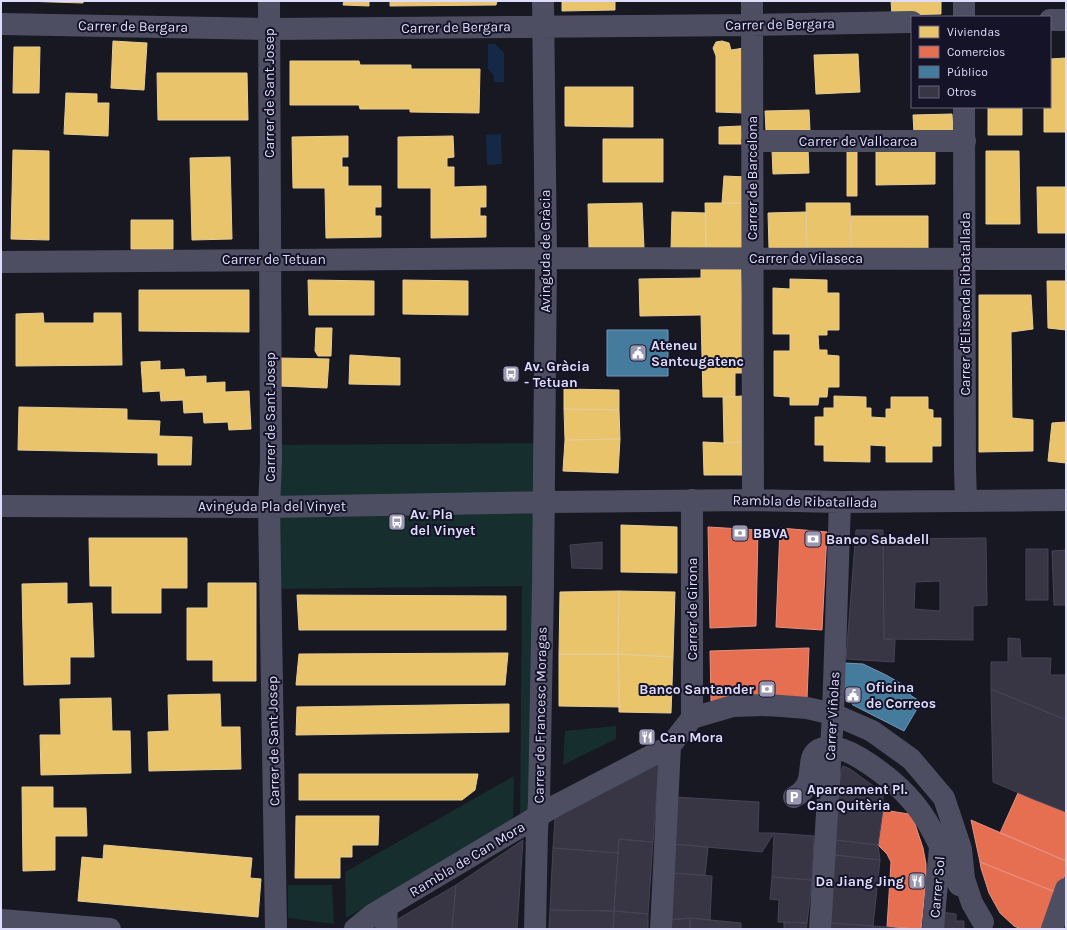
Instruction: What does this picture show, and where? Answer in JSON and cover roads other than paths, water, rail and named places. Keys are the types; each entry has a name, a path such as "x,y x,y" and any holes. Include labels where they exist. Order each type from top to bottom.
{"street":[{"name":"Carrer de Sant Josep","path":"269,1 271,461 269,507 276,929"},
{"name":"Avinguda de Gràcia","path":"543,1 546,258 543,502"},
{"name":"Carrer de Barcelona","path":"752,1 753,500"},
{"path":"964,1 964,16"},
{"path":"1051,20 1066,20"},
{"name":"Carrer de Bergara","path":"1,24 269,29 752,25 911,22"},
{"name":"Carrer d'Elisenda Ribatallada","path":"964,108 966,501"},
{"name":"Carrer de Vallcarca","path":"752,141 965,141"},
{"name":"Carrer de Vilaseca","path":"546,258 753,257 1066,259"},
{"name":"Carrer de Tetuan","path":"1,262 546,258"},
{"name":"Rambla de Ribatallada","path":"543,502 692,500 840,502 1066,500"},
{"name":"Carrer de Girona","path":"692,500 692,718"},
{"name":"Avinguda Pla del Vinyet","path":"1,506 269,507 543,502"},
{"name":"Carrer de Francesc Moragas","path":"535,929 539,802 543,502"},
{"name":"Carrer Viñolas","path":"820,929 833,714 840,502"},
{"path":"692,718 733,706 761,705 806,708 833,714 872,731 911,759 944,798 961,849 964,879 972,903 986,926"},
{"name":"Rambla de Can Mora","path":"355,929 372,915 555,806 670,746 692,718"},
{"path":"661,929 670,746"},
{"path":"794,797 800,794 810,780 811,763 814,754 822,748 831,747 848,752 873,766 905,792 926,819 964,895 986,926"},
{"name":"Carrer Sol","path":"933,929 940,845"},
{"path":"1052,929 1066,889"},
{"path":"386,929 387,906"},
{"path":"13,924 110,929"}],"water":[{"path":"488,44 495,44 504,53 504,82 494,82 494,76 488,69"},
{"path":"501,134 502,164 487,165 486,135"}],"place":[{"name":"Ateneu Santcugatenc","path":"638,353"},
{"name":"Av. Gràcia - Tetuan","path":"511,374"},
{"name":"Av. Pla del Vinyet","path":"397,522"},
{"name":"BBVA","path":"740,533"},
{"name":"Banco Sabadell","path":"813,539"},
{"name":"Banco Santander","path":"767,689"},
{"name":"Oficina de Correos","path":"853,695"},
{"name":"Can Mora","path":"647,737"},
{"name":"Aparcament Pl. Can Quitèria","path":"794,797"},
{"name":"Da Jiang Jing","path":"917,881"}]}
